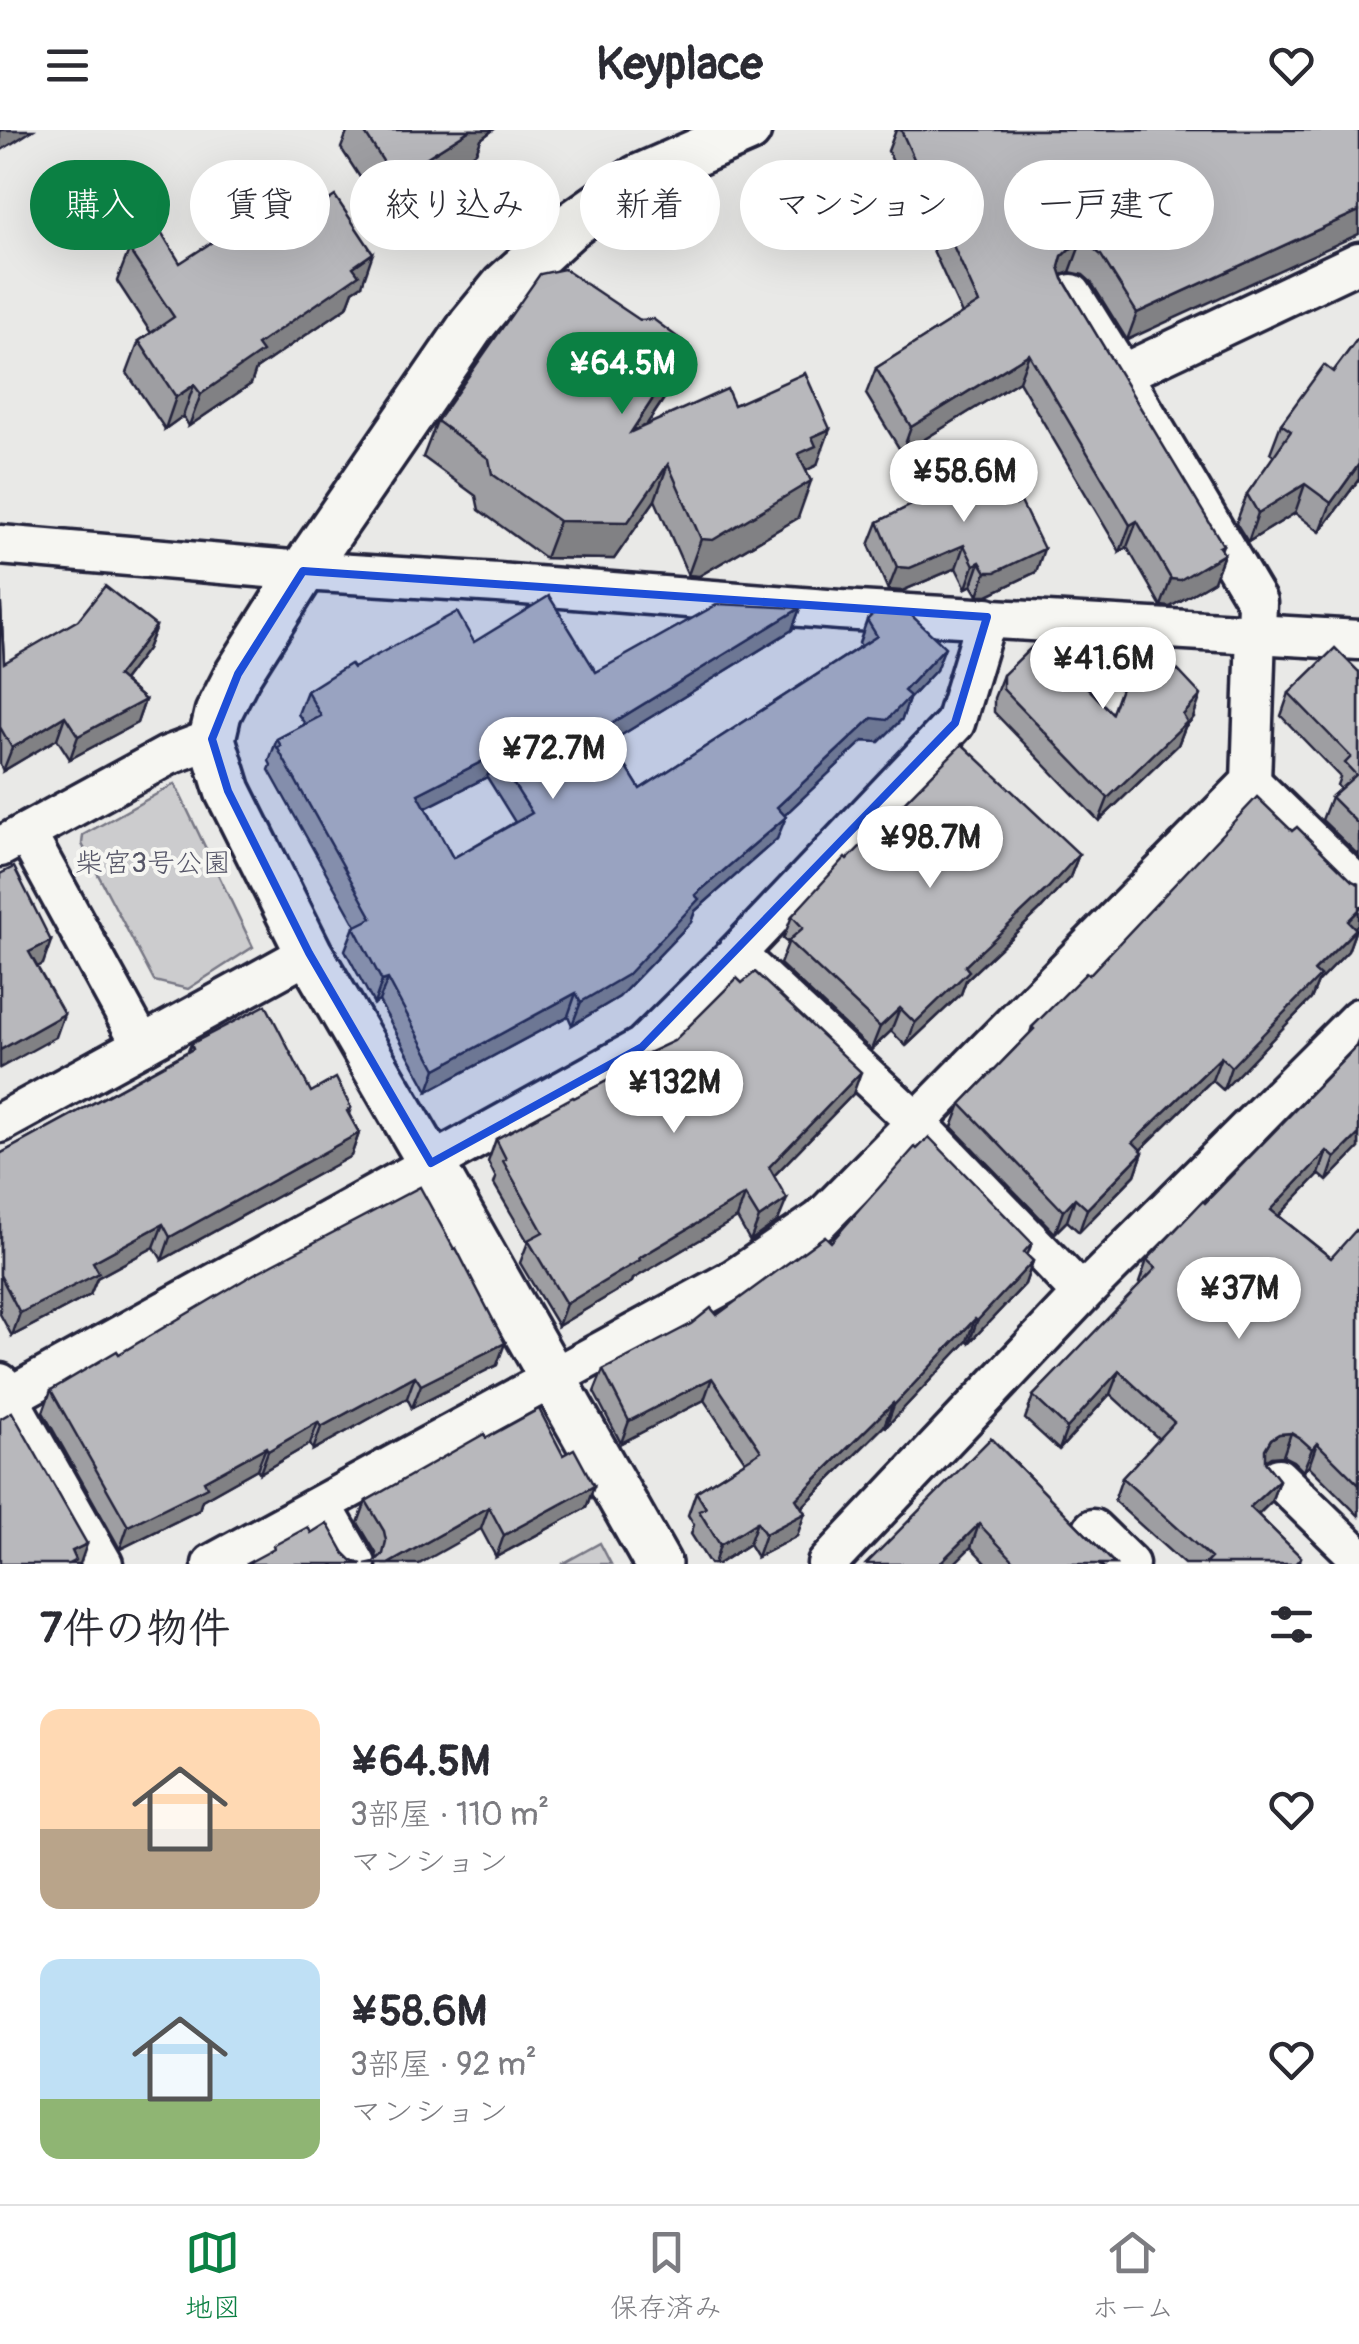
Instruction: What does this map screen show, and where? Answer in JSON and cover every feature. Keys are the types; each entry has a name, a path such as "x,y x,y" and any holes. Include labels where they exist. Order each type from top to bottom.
{"street":[{"path":"658,1564 432,1163 308,953 228,792 212,739 218,713 238,674 302,571 472,325 504,286 570,226 638,178 748,130"},
{"path":"1122,374 1359,262"},
{"path":"212,1564 734,1279 820,1220 1251,782 1258,602 1072,294"},
{"path":"0,545 840,610 1359,640"},
{"path":"103,1564 3,1394 642,1047 955,723 987,617"},
{"path":"142,1045 13,840 167,756 212,739"},
{"path":"1251,782 1359,887"},
{"path":"0,1123 308,953"},
{"path":"736,954 916,1122 1082,1294"},
{"path":"827,1564 1082,1294 1359,1018"},
{"path":"1278,1478 1359,1556"},
{"path":"322,1505 356,1564"},
{"path":"1093,1530 1130,1564"}],"highlighted area":[{"path":"303,571 987,617 955,723 642,1047 431,1163 309,953 228,791 212,739 238,674"}],"green space":[{"name":"柴宮3号公園","path":"175,784 253,947 188,989 154,981 82,844 83,835"},
{"path":"600,1543 611,1564 562,1564"}],"building":[{"path":"363,130 470,130 422,160 382,160"},
{"path":"901,130 1359,130 1359,211 1137,313 1095,250 1214,250 1214,160 1004,160 1004,250 1068,250 1059,267 1063,279 1223,545 1219,547 1224,554 1180,580 1171,579 1137,521 1130,525 1029,354 911,427 876,368 979,303 955,250 984,250 984,160 915,160"},
{"path":"335,196 350,218 350,250 373,253 353,267 359,275 257,345 262,352 201,394 194,385 176,397 139,341 174,317 129,250 170,250 170,246 180,263 200,250 330,250 330,199"},
{"path":"564,269 640,320 653,319 688,345 631,432 727,389 734,405 805,373 830,429 812,437 816,446 798,454 811,481 713,540 701,539 668,464 628,522 559,521 492,474 489,459 437,421 540,274"},
{"path":"1359,337 1359,464 1331,503 1305,484 1258,513 1247,494 1291,431 1281,424 1324,365 1333,372"},
{"path":"998,468 1016,505 1021,502 1044,549 996,572 986,572 980,562 974,565 964,545 910,568 897,567 878,522 982,469 985,474"},
{"path":"105,586 156,626 117,676 145,700 78,736 65,716 12,748 0,727 0,588 4,663 78,620"},
{"path":"549,596 596,672 718,604 800,608 603,729 640,789 877,636 867,620 875,612 909,613 945,647 904,691 910,696 887,720 872,718 777,807 786,817 695,895 699,899 627,975 581,1002 576,993 436,1069 388,979 382,981 354,927 372,918 277,747 281,746 277,739 321,716 307,691 350,664 353,668 457,612 474,642","holes":["495,755 532,813 453,858 418,794"]},
{"path":"1040,639 1112,713 1135,650 1152,650 1169,661 1201,695 1183,715 1187,722 1108,798 1003,689 1003,675"},
{"path":"1335,648 1359,672 1359,825 1331,797 1356,775 1345,763 1351,757 1289,693"},
{"path":"962,744 1079,854 965,966 969,971 915,1023 900,1008 880,1027 788,941 803,928 792,916 845,858"},
{"path":"1257,797 1292,831 1297,827 1359,884 1359,910 1348,921 1356,929 1314,971 1320,976 1231,1067 1221,1057 1133,1142 1143,1152 1087,1209 1075,1198 1063,1211 961,1104"},
{"path":"14,867 51,941 29,952 64,1014 0,1050 0,874"},
{"path":"755,972 861,1072 769,1167 787,1199 759,1218 745,1195 566,1304 528,1240 543,1232 503,1161 506,1159 496,1139 647,1060 644,1055 674,1041 737,978 742,983"},
{"path":"266,1005 311,1092 336,1078 359,1133 170,1237 163,1224 93,1262 99,1273 20,1313 0,1275 0,1154"},
{"path":"1359,1044 1359,1134 1335,1158 1327,1151 1271,1210 1331,1258 1356,1230 1359,1233 1359,1485 1317,1443 1312,1449 1291,1433 1279,1434 1265,1449 1265,1462 1279,1480 1250,1507 1301,1557 1295,1564 1205,1564 1211,1558 1122,1478 1174,1422 1119,1371 1067,1428 1033,1396 1156,1268 1147,1260"},
{"path":"929,1137 1032,1243 1024,1252 1033,1261 894,1405 796,1499 805,1513 765,1534 757,1522 720,1545 699,1511 706,1508 696,1492 761,1451 712,1378 629,1421 603,1370 691,1324 711,1308 717,1315 825,1236 831,1242 915,1147"},
{"path":"420,1187 505,1343 421,1385 415,1376 321,1427 318,1422 268,1451 266,1447 204,1481 207,1487 128,1526 51,1390 254,1274"},
{"path":"539,1409 563,1455 574,1449 594,1486 504,1535 489,1507 388,1564 365,1564 383,1554 386,1541 366,1501 484,1434 486,1438"},
{"path":"12,1412 87,1544 72,1551 76,1560 68,1564 0,1564 0,1419"},
{"path":"991,1438 1115,1564 1017,1564 979,1524 939,1564 866,1564"},
{"path":"327,1523 344,1553 362,1564 246,1564 308,1527 311,1533"}]}
